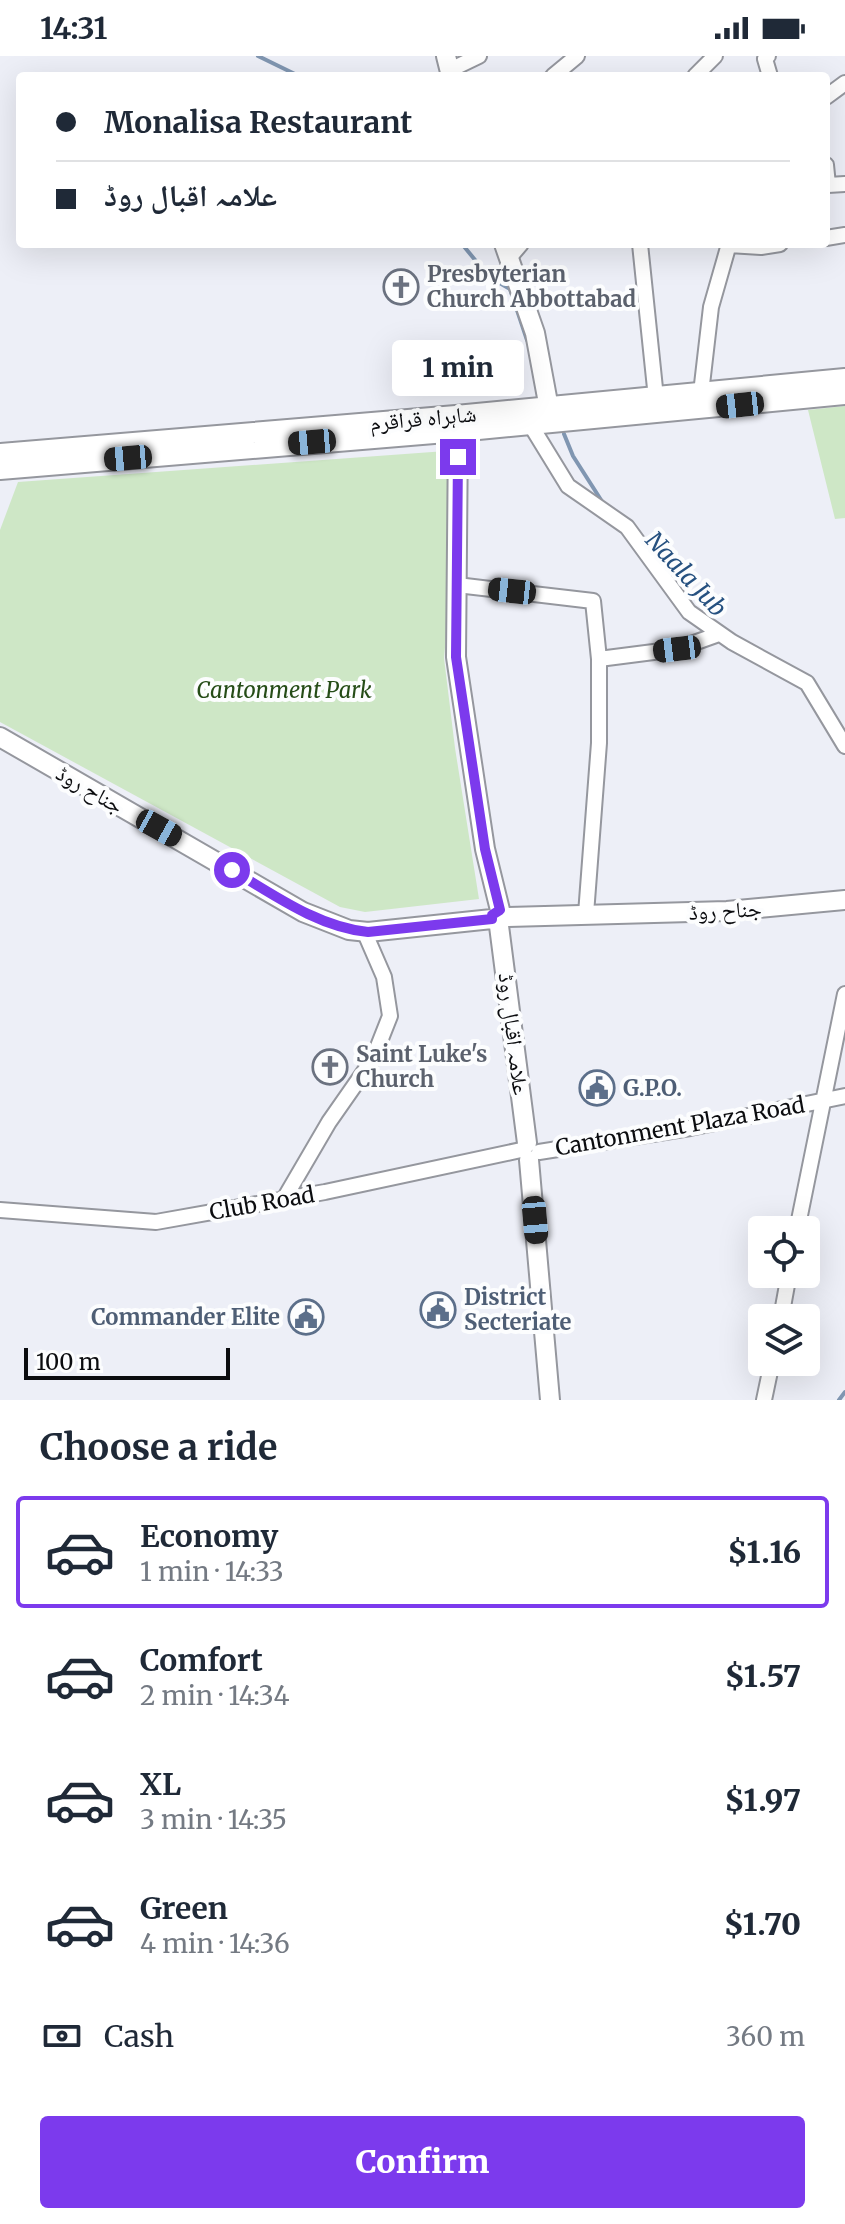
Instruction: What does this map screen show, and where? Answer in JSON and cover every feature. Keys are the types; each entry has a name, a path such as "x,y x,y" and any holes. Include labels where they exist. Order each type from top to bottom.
{"highway":[{"name":"شاہراہ قراقرم","path":"0,469 530,424 551,415 656,398 845,379"},
{"name":"شاہراہ قراقرم","path":"0,454 845,394"}],"main road":[{"path":"511,249 535,333 551,415"},
{"name":"علامہ اقبال روڈ","path":"458,431 456,657 485,849 500,918 529,1151 550,1400"},
{"name":"جناح روڈ","path":"0,737 303,912 349,930 500,918 841,905"}],"street":[{"path":"449,67 479,56"},
{"path":"558,72 577,56"},
{"path":"699,72 715,56"},
{"path":"640,248 656,398"},
{"path":"701,393 711,307 728,248"},
{"path":"530,424 568,486 627,527 689,612 719,634 807,683 843,738"},
{"path":"457,585 593,601 599,659 599,743 586,914"},
{"path":"599,659 677,649 719,634"},
{"path":"284,1199 329,1122 373,1059 390,1016 384,977 364,931"},
{"path":"800,1216 845,994"},
{"name":"Cantonment Plaza Road","path":"529,1151 690,1128 845,1096"},
{"name":"Club Road","path":"0,1210 156,1222 529,1151"},
{"path":"764,1400 769,1376"}],"green space":[{"path":"845,406 845,518 835,519 808,410"},
{"name":"Cantonment Park","path":"446,451 458,511 444,658 479,899 365,912 340,907 0,722 0,530 18,482"}],"waterway":[{"name":"Naala Jub","path":"258,56 291,72"},
{"name":"Naala Jub","path":"465,248 489,277 510,289 527,340"},
{"name":"Naala Jub","path":"564,434 573,456 603,503"},
{"name":"Naala Jub","path":"839,1400 845,1392"}],"place":[{"name":"Presbyterian Church Abbottabad","path":"401,287"},
{"name":"Saint Luke's Church","path":"330,1067"},
{"name":"G.P.O.","path":"597,1088"},
{"name":"District Secteriate","path":"438,1310"},
{"name":"Commander Elite","path":"306,1317"}],"route":[{"path":"232,870 303,912 349,930 368,932 492,919 495,911 500,910 485,849 456,657 458,457"}]}
